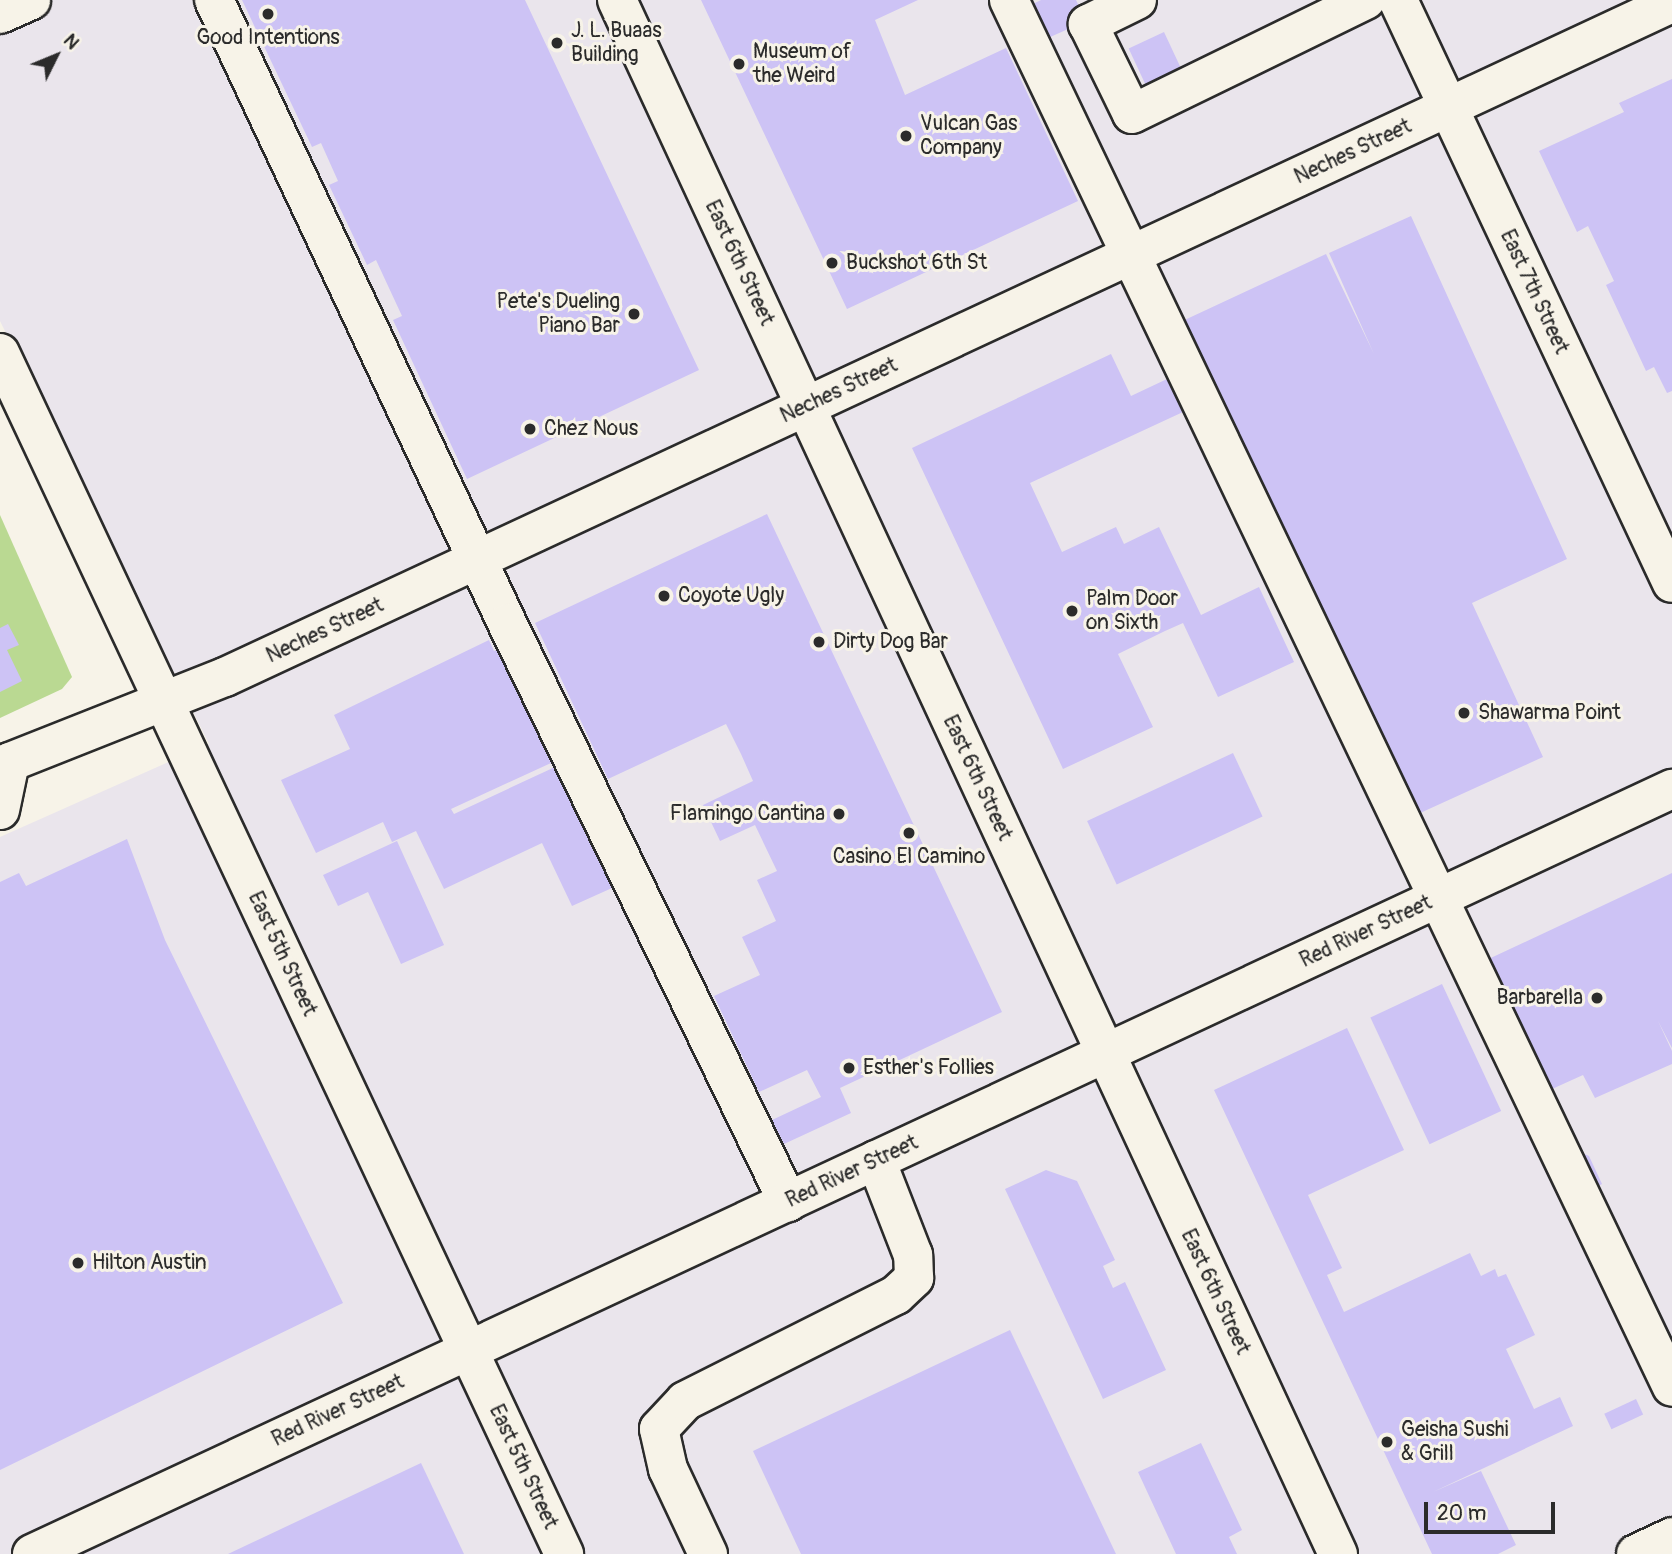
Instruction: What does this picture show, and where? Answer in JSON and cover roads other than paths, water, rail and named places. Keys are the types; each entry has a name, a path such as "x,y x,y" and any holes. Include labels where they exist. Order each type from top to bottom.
{"main road":[{"path":"0,14 31,0"},
{"path":"214,0 478,560 788,1202"},
{"name":"East 6th Street","path":"617,0 1338,1554"},
{"path":"1009,0 1672,1387"},
{"path":"1137,0 1088,24 1132,114 1366,0"},
{"name":"East 7th Street","path":"1398,0 1672,583"},
{"name":"Neches Street","path":"5,764 163,702 478,560 1672,3"},
{"name":"East 5th Street","path":"0,353 564,1554"},
{"path":"0,810 5,764"},
{"name":"Red River Street","path":"32,1554 1672,789"},
{"path":"708,1554 668,1469 659,1429 685,1401 896,1295 914,1278 913,1255 876,1160"},
{"path":"1636,1554 1672,1536"}],"place":[{"name":"Good Intentions","path":"268,14"},
{"name":"J. L. Buaas Building","path":"557,43"},
{"name":"Museum of the Weird","path":"739,64"},
{"name":"Vulcan Gas Company","path":"906,136"},
{"name":"Buckshot 6th St","path":"832,263"},
{"name":"Pete's Dueling Piano Bar","path":"634,314"},
{"name":"Chez Nous","path":"530,429"},
{"name":"Coyote Ugly","path":"664,596"},
{"name":"Palm Door on Sixth","path":"1072,611"},
{"name":"Dirty Dog Bar","path":"819,642"},
{"name":"Shawarma Point","path":"1464,713"},
{"name":"Flamingo Cantina","path":"839,814"},
{"name":"Casino El Camino","path":"909,833"},
{"name":"Barbarella","path":"1597,998"},
{"name":"Esther's Follies","path":"849,1068"},
{"name":"Hilton Austin","path":"78,1263"},
{"name":"Geisha Sushi & Grill","path":"1387,1442"}]}
